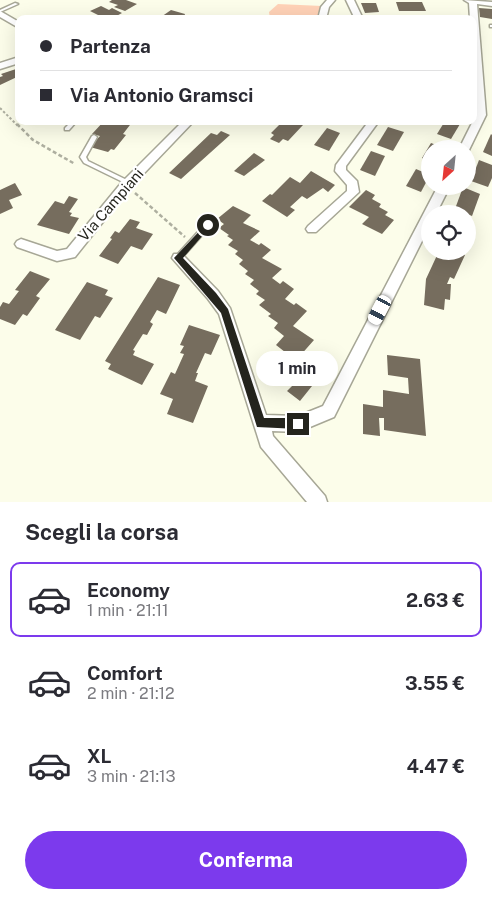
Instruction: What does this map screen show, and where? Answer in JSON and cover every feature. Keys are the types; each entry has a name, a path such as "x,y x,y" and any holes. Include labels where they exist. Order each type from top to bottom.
{"street":[{"path":"323,15 325,8 331,0"},
{"path":"350,0 357,15"},
{"path":"472,15 471,0 492,4"},
{"path":"0,12 15,23"},
{"path":"0,66 15,61"},
{"path":"477,85 481,115 477,123"},
{"name":"Via Campiani","path":"20,244 57,256 70,253 185,125"},
{"path":"312,230 353,192 353,184 340,171 340,165 371,125"},
{"path":"468,140 476,125"},
{"path":"261,424 298,424 328,412 439,195"},
{"path":"178,258 213,295 225,312 267,441 319,502"}],"lane":[{"path":"0,12 16,4"},
{"path":"67,128 70,125"},
{"path":"94,137 84,153 83,157 86,162 130,186"},
{"path":"178,258 208,225"}],"path":[{"path":"0,108 15,123"},
{"path":"17,125 32,140"},
{"path":"130,186 187,239 183,244"}],"shaded area":[{"path":"278,4 322,6 320,15 269,15 269,12"}],"building":[{"path":"112,0 126,0 137,4 125,11 114,7 118,5 109,2"},
{"path":"396,2 422,2 426,11 399,11"},
{"path":"361,3 376,3 379,12 365,13"},
{"path":"101,6 109,10 112,8 122,13 118,15 98,15 90,11"},
{"path":"479,8 492,9 492,19 480,17"},
{"path":"171,10 185,14 185,15 164,15"},
{"path":"15,69 15,78 0,85 0,77 3,76 1,74"},
{"path":"100,125 130,125 123,134 126,135 114,150 111,149 108,152 90,147 100,136 92,134"},
{"path":"279,125 303,125 288,141 283,139 279,143 270,139 274,135 271,133"},
{"path":"443,125 459,125 451,139 437,134"},
{"path":"388,127 404,132 393,151 377,145"},
{"path":"327,128 340,133 329,151 314,145"},
{"path":"221,131 230,135 181,179 169,173 211,133 217,135"},
{"path":"492,135 492,156 483,152"},
{"path":"371,151 385,156 375,176 360,170"},
{"path":"254,153 265,160 244,176 234,171"},
{"path":"479,160 492,165 492,178 488,187 476,183 476,168"},
{"path":"416,169 421,171 421,192 406,186"},
{"path":"311,171 335,185 328,192 323,188 307,199 302,196 290,207 295,210 287,217 262,201 270,194 272,195 290,177 300,183"},
{"path":"15,183 22,195 9,200 13,208 0,214 0,190"},
{"path":"366,190 375,195 372,199 381,204 379,207 388,212 385,215 394,220 382,234 362,224 369,217 349,207"},
{"path":"476,192 480,194 476,205 456,205 460,195 476,195"},
{"path":"69,196 78,199 69,212 72,213 70,216 79,218 69,234 37,225 55,201 64,204"},
{"path":"233,206 251,215 243,223 260,231 250,240 259,245 261,243 271,250 262,258 282,269 272,278 280,284 283,281 294,289 285,299 294,305 296,303 307,311 293,326 314,340 299,357 310,364 312,362 324,371 300,401 287,391 293,385 282,376 290,367 279,358 285,352 276,345 284,336 274,328 278,323 268,316 271,314 259,305 265,300 256,294 259,291 250,284 254,280 245,274 248,271 239,264 243,260 235,254 238,251 228,245 233,240 219,228 224,224 217,219"},
{"path":"130,219 140,222 136,228 153,234 142,250 131,246 118,264 99,256 112,239 110,238 115,231 119,233"},
{"path":"435,260 463,260 454,279 450,277 447,284 451,284 450,300 445,299 444,310 424,305 426,279"},
{"path":"30,271 50,279 36,296 40,298 27,316 23,314 15,325 0,319 0,307 3,302 9,304 19,291 15,290"},
{"path":"158,277 180,285 166,314 157,310 150,322 153,324 147,335 143,334 133,350 135,351 133,355 154,364 142,385 108,369 111,364 105,361"},
{"path":"87,282 108,290 105,295 113,298 100,318 95,316 80,340 55,330"},
{"path":"189,325 220,335 211,355 205,353 196,373 198,373 195,381 208,386 193,423 167,414 173,399 160,394 171,372 175,374 184,354 180,353 184,346 180,345"},
{"path":"387,355 420,359 426,436 384,430 384,418 379,418 380,436 363,434 363,404 383,407 383,390 409,394 408,378 388,375"}],"route":[{"path":"208,225 178,258 213,295 225,312 261,424 298,424"}]}
